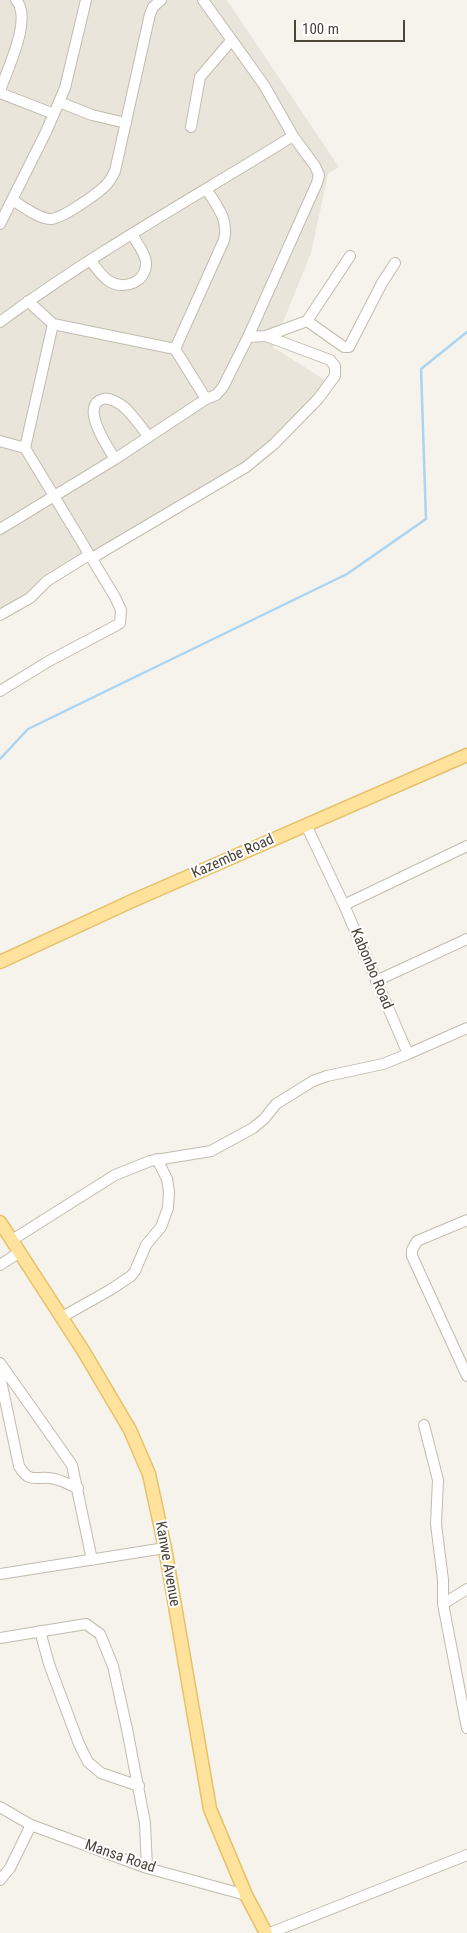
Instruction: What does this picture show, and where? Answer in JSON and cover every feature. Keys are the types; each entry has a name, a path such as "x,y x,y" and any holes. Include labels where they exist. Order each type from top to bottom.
{"main road":[{"name":"Kazembe Road","path":"0,962 132,901 467,754"},
{"name":"Kanwe Avenue","path":"0,1222 62,1317 130,1430 149,1474 165,1548 206,1796 214,1822 246,1895 266,1933"}],"street":[{"path":"16,0 20,5 22,14 20,33 0,92 54,114"},
{"path":"0,224 65,88 86,0"},
{"path":"12,200 40,217 51,219 62,216 112,179 150,14 153,7 161,0"},
{"path":"0,529 115,459 206,399 216,395 223,387 248,337 319,175 315,166 293,136 264,85 203,0"},
{"path":"191,127 200,77 231,40"},
{"path":"59,102 92,115 126,123"},
{"path":"0,322 90,260 293,136"},
{"path":"175,349 224,240 227,229 207,190"},
{"path":"90,260 104,277 115,284 137,282 144,271 146,263 132,234"},
{"path":"248,337 266,336 307,321 350,256"},
{"path":"307,321 344,347 349,347 382,283 395,263"},
{"path":"28,301 53,324 175,349 206,399"},
{"path":"25,448 53,324"},
{"path":"0,615 30,598 47,581 246,467 274,444 318,399 335,376 336,366 330,360 266,336"},
{"path":"115,459 98,431 95,422 94,410 100,399 107,398 124,407 149,437"},
{"path":"0,441 25,448 121,610 120,623 49,661 0,691"},
{"name":"Kabonbo Road","path":"306,825 344,904 408,1054"},
{"path":"344,904 467,846"},
{"path":"376,980 467,939"},
{"path":"12,1240 108,1179 140,1164 157,1159 211,1151 253,1128 264,1119 276,1104 312,1081 383,1064 467,1028"},
{"path":"62,1317 110,1290 135,1271 146,1245 161,1227 168,1208 169,1192 167,1179 157,1159"},
{"path":"467,1220 417,1241 412,1250 412,1256 467,1376"},
{"path":"0,1265 20,1252"},
{"path":"0,1363 72,1465 92,1560"},
{"path":"0,1376 21,1470 32,1479 54,1478 78,1488"},
{"path":"424,1425 438,1480 436,1524 442,1574 443,1604 467,1728"},
{"path":"0,1574 165,1548"},
{"path":"443,1604 467,1589"},
{"path":"0,1638 86,1624 100,1634 113,1666 138,1786 147,1834 147,1868"},
{"path":"40,1631 49,1664 79,1744 88,1762 101,1773 138,1786"},
{"name":"Mansa Road","path":"0,1807 31,1825 147,1868 246,1895"},
{"path":"0,1880 10,1868 31,1825"},
{"path":"270,1933 467,1855"}],"shaded area":[{"path":"0,0 227,0 339,167 328,174 311,253 273,347 328,382 265,458 45,587 0,611"}],"waterway":[{"path":"0,759 28,729 347,574 426,519 421,369 467,332"}]}
